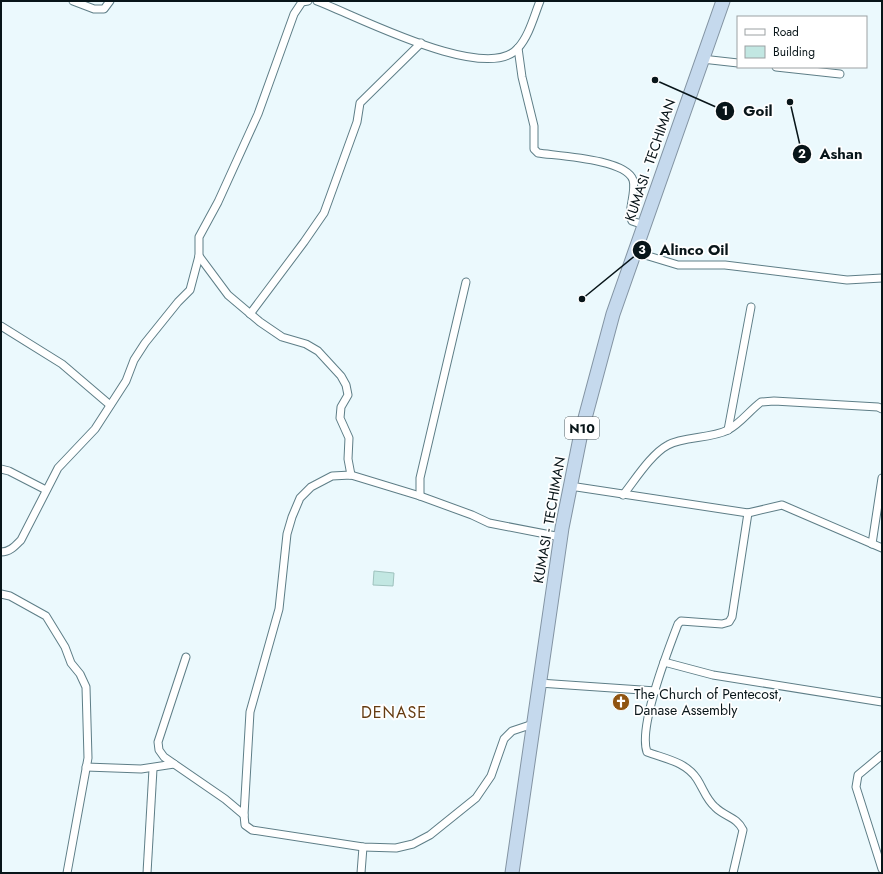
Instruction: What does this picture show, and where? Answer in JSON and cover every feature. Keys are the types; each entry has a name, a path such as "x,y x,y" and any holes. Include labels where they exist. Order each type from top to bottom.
{"highway":[{"name":"KUMASI - TECHIMAN","path":"512,873 560,537 570,486 597,370 644,225 723,1"}],"street":[{"path":"73,1 94,9 104,9 110,1"},
{"path":"293,1 304,2"},
{"path":"317,1 444,52 468,58 482,58 510,54 518,48 540,1"},
{"path":"1,552 6,552 13,548 21,540 58,468 95,429 126,382 134,360 178,302 190,290 195,278 199,256 199,238 220,197 258,114 294,14 304,2"},
{"path":"250,314 324,213 358,122 360,102 421,43"},
{"path":"518,48 522,77 534,126 534,149 538,153 612,164 628,172 633,181 630,216 632,221 644,225"},
{"path":"702,59 737,63"},
{"path":"785,68 840,74"},
{"path":"635,252 678,265 725,265 847,280 882,278"},
{"path":"199,256 228,295 250,314 282,337 306,344 318,351 341,376 346,385 348,395 341,407 340,418 349,438 348,459 351,475"},
{"path":"420,496 420,478 466,282"},
{"path":"728,430 751,307"},
{"path":"1,326 62,364 110,405"},
{"path":"623,495 657,453 669,444 718,434 728,430 743,420 761,402 774,401 878,407 882,409"},
{"path":"1,469 9,471 46,490"},
{"path":"533,724 512,731 504,739 491,776 476,798 430,835 413,844 396,848 363,848 252,830 245,825 244,815 250,712 279,609 286,542 292,517 300,498 311,487 332,476 351,475 420,496 472,515 489,523 560,537"},
{"path":"872,544 882,478"},
{"path":"570,486 748,513 782,505 882,548"},
{"path":"733,873 743,830 739,822 719,810 707,800 698,780 684,764 647,752 645,747 648,716 664,662 678,624 681,621 722,624 729,622 732,617 748,513"},
{"path":"1,594 10,596 46,616 65,647 71,663 80,674 86,687 89,739 86,767 67,873"},
{"path":"186,657 158,742 158,750 164,757 226,800 244,815"},
{"path":"664,662 713,675 882,702"},
{"path":"539,683 656,692"},
{"path":"882,756 858,775 856,782 856,787 882,869"},
{"path":"86,767 153,769 174,764"},
{"path":"147,873 153,769"},
{"path":"361,873 363,848"}],"building":[{"path":"374,571 394,573 393,586 373,585"}],"place":[{"name":"Goil","path":"655,80"},
{"name":"Ashan","path":"790,102"},
{"name":"Alinco Oil","path":"582,299"},
{"name":"The Church of Pentecost, Danase Assembly","path":"621,702"}],"district":[{"name":"DENASE","path":"394,712"}]}
